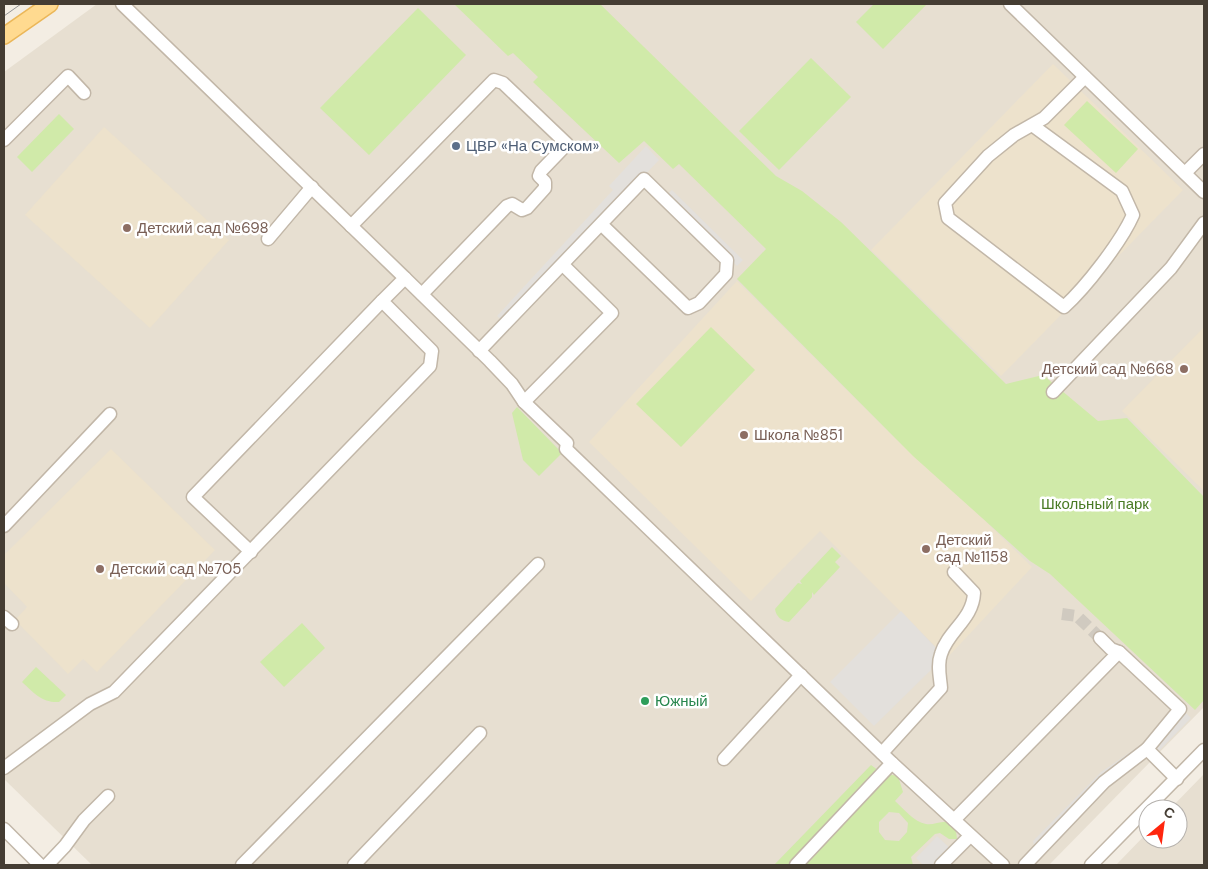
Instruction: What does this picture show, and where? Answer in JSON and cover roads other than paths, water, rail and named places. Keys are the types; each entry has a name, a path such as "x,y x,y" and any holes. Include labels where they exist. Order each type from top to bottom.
{"main road":[{"path":"4,36 50,4"}],"street":[{"path":"122,4 422,294 512,384 524,402 567,443 566,449 892,763 1003,865"},
{"path":"1010,4 1204,192"},
{"path":"4,140 68,76 84,93"},
{"path":"1032,125 1122,191 1132,215 1121,235 1074,298 1064,307 948,218 945,203 988,156 1014,135 1044,118 1086,77"},
{"path":"351,226 491,81 499,80 503,83 560,137 567,144 539,174 545,182 543,191 525,210 512,204 507,206 422,294"},
{"path":"1184,173 1204,154"},
{"path":"479,351 644,179 727,260 726,274 699,303 688,308 601,224"},
{"path":"268,238 312,187"},
{"path":"1053,392 1171,268 1204,223"},
{"path":"524,402 612,313 563,265"},
{"path":"251,552 193,497 404,278"},
{"path":"4,768 90,704 114,692 430,366 432,351 382,300"},
{"path":"4,526 110,414"},
{"path":"242,865 538,564"},
{"path":"882,752 941,688 938,668 941,652 973,605 974,593 954,572"},
{"path":"1026,865 1104,782 1147,749 1180,709 1119,652 1111,649 1100,638"},
{"path":"954,820 1119,652"},
{"path":"724,759 801,675"},
{"path":"354,865 480,733"},
{"path":"1147,749 1176,779"},
{"path":"1092,865 1204,750"},
{"path":"796,865 892,763"},
{"path":"47,865 66,846 84,820 108,796"},
{"path":"4,829 40,865"},
{"path":"941,865 970,836"}],"tunnel":[{"path":"1062,614 1077,616 1100,638"}],"tram line":[{"path":"4,16 21,4"}],"place":[{"name":"ЦВР «На Сумском»","path":"456,146"},
{"name":"Детский сад №698","path":"127,228"},
{"name":"Детский сад №668","path":"1184,369"},
{"name":"Школа №851","path":"744,435"},
{"name":"Детский сад №1158","path":"926,549"},
{"name":"Детский сад №705","path":"100,569"},
{"name":"Южный","path":"645,701"}],"park label":[{"name":"Школьный парк","path":"1095,504"}]}
